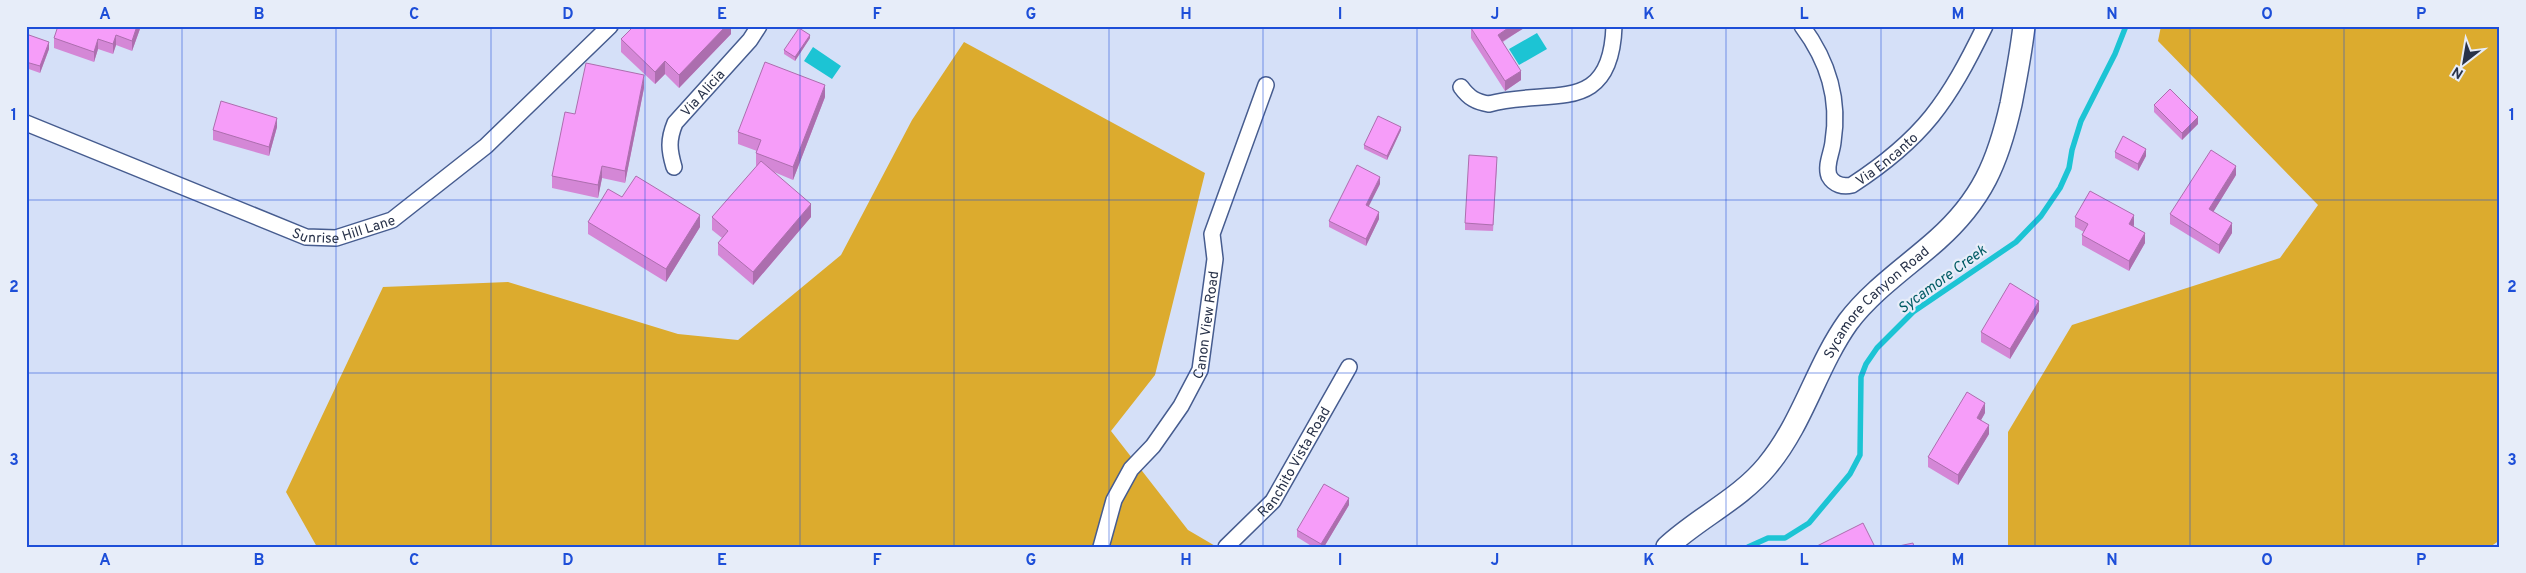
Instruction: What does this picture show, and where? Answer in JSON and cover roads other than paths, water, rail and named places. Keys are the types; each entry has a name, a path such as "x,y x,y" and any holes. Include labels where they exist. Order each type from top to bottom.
{"main road":[{"name":"Sycamore Canyon Road","path":"1667,547 1746,486 1766,466 1797,420 1831,351 1849,322 1900,272 1955,223 1979,194 1994,166 2005,132 2020,58 2024,26"}],"street":[{"name":"Sunrise Hill Lane","path":"26,123 306,237 336,238 392,220 486,146 610,26"},
{"name":"Via Alicia","path":"674,166 669,150 670,137 675,123 750,40 759,26"},
{"path":"1461,87 1468,97 1478,103 1489,104 1571,95 1585,90 1597,80 1607,67 1612,53 1614,26"},
{"name":"Via Encanto","path":"1802,26 1814,43 1827,68 1833,91 1836,115 1833,143 1827,168 1830,177 1836,184 1846,186 1852,185 1884,164 1913,139 1933,117 1960,77 1985,26"},
{"name":"Canon View Road","path":"1101,547 1114,500 1131,469 1153,446 1181,406 1200,370 1215,259 1212,234 1266,85"},
{"name":"Ranchito Vista Road","path":"1226,547 1272,501 1349,367"}],"water":[{"path":"1537,33 1547,49 1519,65 1509,49"},
{"path":"813,47 841,66 832,79 804,61"}],"waterway":[{"name":"Sycamore Creek","path":"1748,547 1768,538 1785,538 1809,523 1850,474 1860,455 1861,377 1866,364 1877,348 1913,312 2016,242 2041,216 2060,188 2069,168 2072,150 2081,121 2115,54 2126,26"}]}
